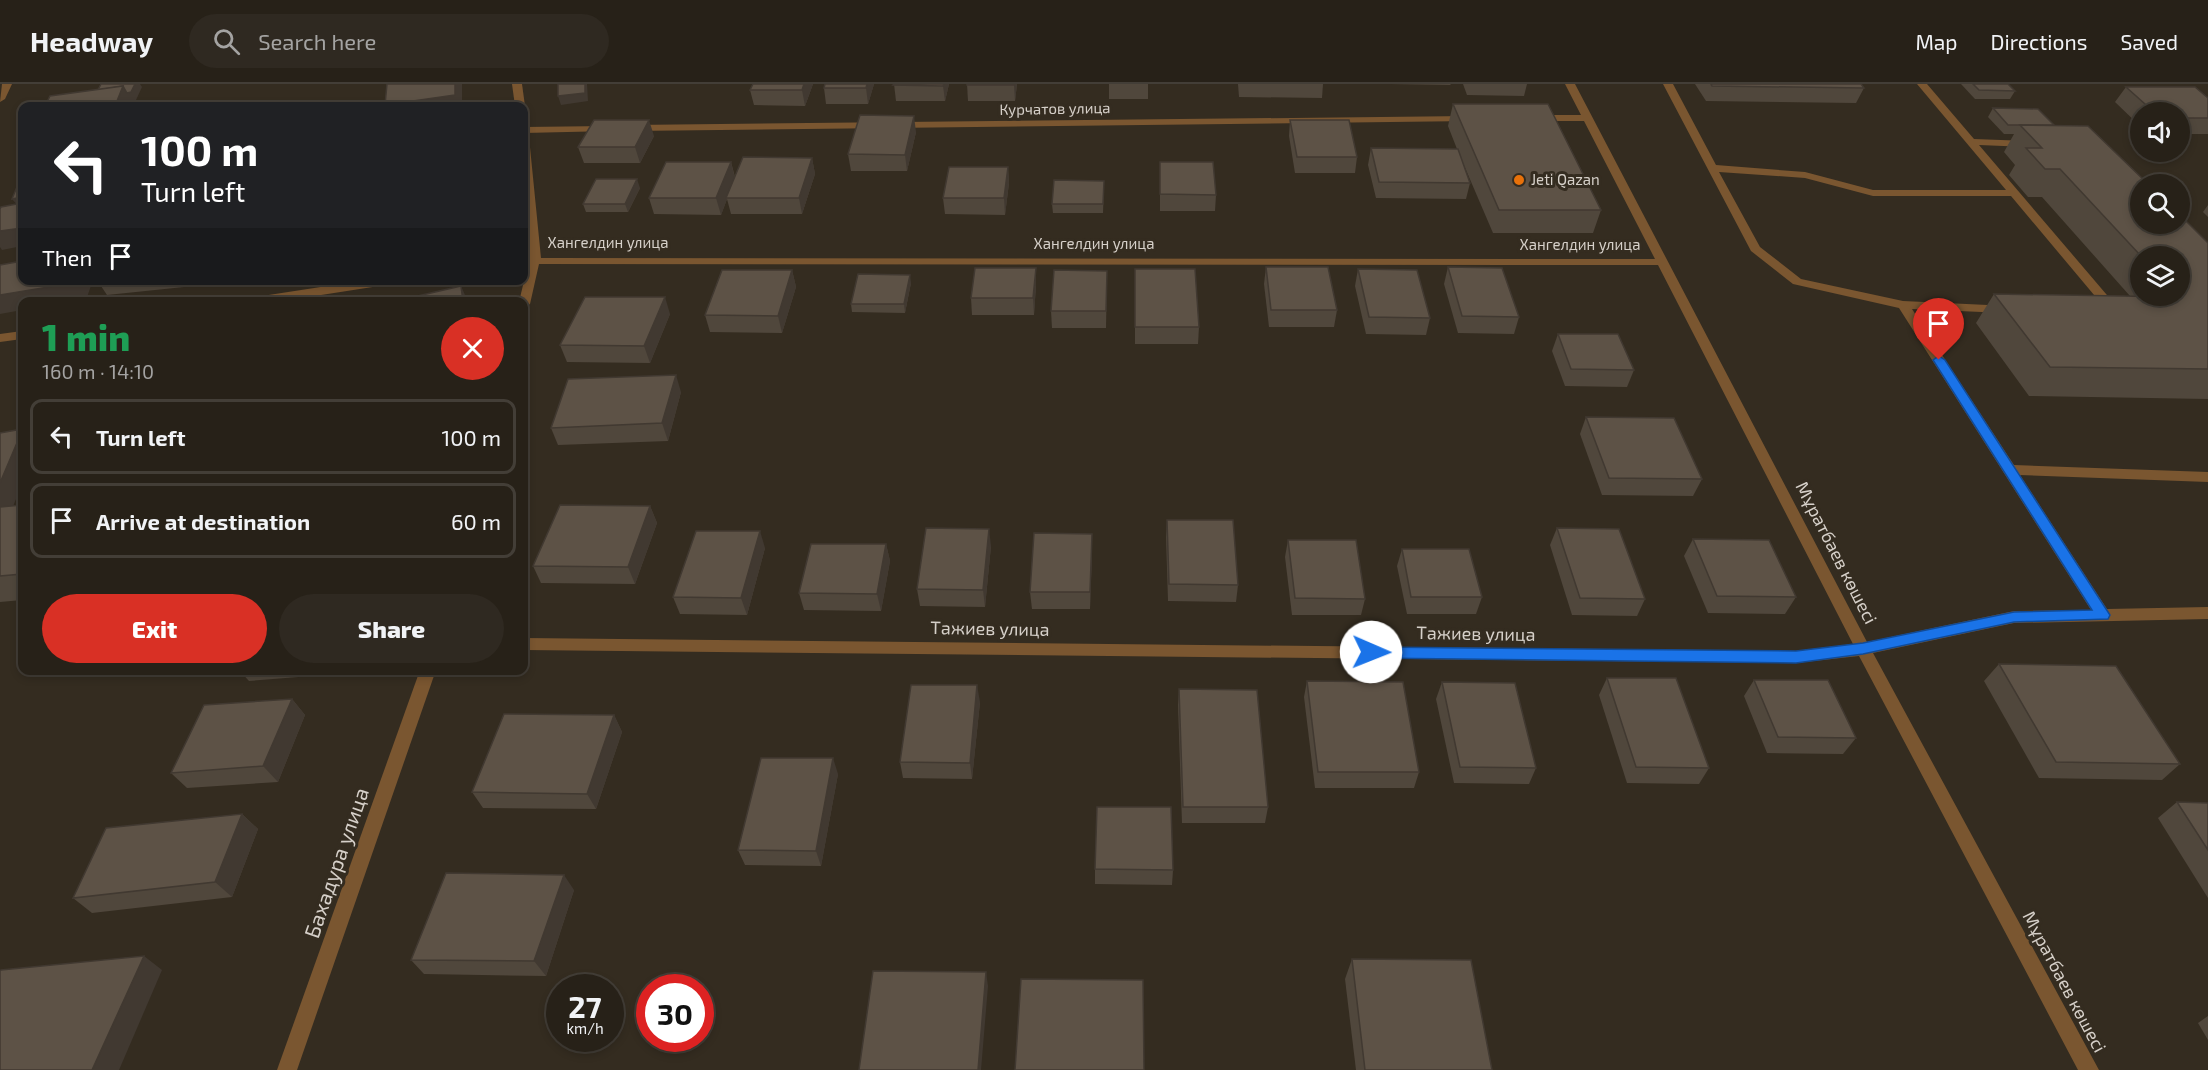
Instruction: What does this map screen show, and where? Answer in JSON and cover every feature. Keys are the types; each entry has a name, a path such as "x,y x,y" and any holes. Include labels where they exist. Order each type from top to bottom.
{"street":[{"path":"0,99 7,84"},
{"path":"517,84 519,102"},
{"name":"Мұратбаев көшесі","path":"1570,84 1863,649 2089,1070"},
{"path":"1668,84 1755,249 1797,282 1904,304 2021,310"},
{"path":"1922,84 2116,314 2104,313"},
{"path":"1528,118 1587,118"},
{"name":"Курчатов улица","path":"528,130 1480,119"},
{"path":"1971,142 2043,145"},
{"path":"1713,168 1805,175 1873,193 2014,193"},
{"path":"528,235 529,260"},
{"name":"Хангелдин улица","path":"529,260 1664,262"},
{"path":"282,297 360,285"},
{"path":"1904,304 2103,615"},
{"path":"0,338 18,336"},
{"path":"2010,470 2208,477"},
{"name":"Тажиев улица","path":"528,644 1796,657 1863,649 2014,617 2208,613"},
{"name":"Бахадура улица","path":"287,1070 426,675"}],"building":[{"path":"101,84 135,84 131,92 127,93 123,86 98,90"},
{"path":"387,84 455,84 455,95 406,102 385,102"},
{"path":"558,84 585,84 585,93 558,96"},
{"path":"753,84 804,84 802,90 750,90"},
{"path":"825,84 867,84 866,88 824,88"},
{"path":"894,84 944,84 943,86"},
{"path":"1014,84 1014,85 967,85"},
{"path":"1711,84 1861,84 1864,88 1712,86"},
{"path":"1973,84 2008,84 2015,91 1979,90"},
{"path":"123,86 117,102 47,102 50,96"},
{"path":"2126,87 2195,87 2208,98 2208,118 2190,118 2190,102 2143,102"},
{"name":"Jeti Qazan","path":"1453,104 1548,104 1601,210 1499,210"},
{"path":"1993,108 2038,109 2054,125 2008,125"},
{"path":"860,115 914,116 905,155 848,154"},
{"path":"594,120 649,120 635,147 578,147"},
{"path":"1290,120 1349,120 1357,157 1297,157"},
{"path":"2020,125 2088,126 2138,174 2130,174 2130,234 2190,234 2190,225 2208,243 2208,369 2050,367 1994,294 2130,296 2130,306 2190,306 2190,246 2132,246 2060,169 2045,169 2026,148 2042,148"},
{"path":"1371,148 1458,149 1470,183 1379,182"},
{"path":"743,157 812,158 799,198 726,198"},
{"path":"666,162 731,162 716,198 649,198"},
{"path":"1160,162 1213,162 1216,195 1160,194"},
{"path":"949,167 1008,167 1004,198 943,198"},
{"path":"596,179 637,179 625,204 583,204"},
{"path":"1054,180 1104,181 1103,204 1052,204"},
{"path":"18,184 18,198 12,199"},
{"path":"18,204 18,229 0,231 1,207"},
{"path":"18,262 18,285 61,285 0,295 0,265"},
{"path":"1266,267 1328,267 1337,310 1271,310"},
{"path":"1448,267 1502,268 1519,317 1462,316"},
{"path":"975,268 1036,268 1033,298 971,298"},
{"path":"1135,269 1195,269 1199,327 1135,327"},
{"path":"1358,269 1417,270 1430,318 1369,317"},
{"path":"722,270 792,270 778,316 705,315"},
{"path":"1054,270 1107,271 1106,311 1051,311"},
{"path":"858,274 910,275 904,304 851,304"},
{"path":"461,286 462,297 414,297"},
{"path":"585,297 665,297 644,346 560,345"},
{"path":"1558,334 1618,334 1634,370 1571,369"},
{"path":"676,375 662,423 551,428 568,379"},
{"path":"1586,417 1674,418 1702,479 1609,478"},
{"path":"18,430 18,440 0,483 0,433"},
{"path":"18,505 18,574 0,576 0,507"},
{"path":"560,505 650,506 628,567 533,566"},
{"path":"1167,520 1233,520 1238,585 1169,584"},
{"path":"926,528 989,529 983,590 917,589"},
{"path":"1557,528 1619,529 1645,599 1580,598"},
{"path":"696,531 760,531 741,598 673,597"},
{"path":"1034,533 1092,534 1090,592 1030,592"},
{"path":"1693,539 1769,540 1796,597 1717,596"},
{"path":"1288,540 1356,540 1365,599 1295,598"},
{"path":"811,544 886,544 877,594 799,593"},
{"path":"1402,549 1469,549 1482,597 1411,597"},
{"path":"1999,664 2116,666 2180,764 2056,762"},
{"path":"1607,678 1676,678 1709,768 1636,767"},
{"path":"1754,680 1828,680 1856,738 1778,737"},
{"path":"1307,681 1403,682 1419,772 1318,772"},
{"path":"1442,682 1515,683 1536,768 1460,767"},
{"path":"911,685 977,685 970,763 900,762"},
{"path":"1179,689 1257,690 1268,807 1183,807"},
{"path":"292,699 263,766 171,773 204,705"},
{"path":"504,714 614,715 587,794 472,792"},
{"path":"761,758 833,758 816,851 738,850"},
{"path":"2177,802 2208,803 2208,850"},
{"path":"1097,807 1171,807 1173,870 1095,869"},
{"path":"242,814 215,882 73,898 106,828"},
{"path":"446,873 564,875 534,961 411,960"},
{"path":"144,956 92,1070 0,1070 1,970"},
{"path":"1352,959 1471,960 1492,1070 1365,1070"},
{"path":"873,971 986,972 978,1070 859,1070"},
{"path":"1021,979 1143,980 1144,1070 1015,1070"}],"place":[{"name":"Jeti Qazan","path":"1519,180"}],"route":[{"path":"1371,652 1796,657 1863,649 2014,617 2103,615 1939,360"}]}
